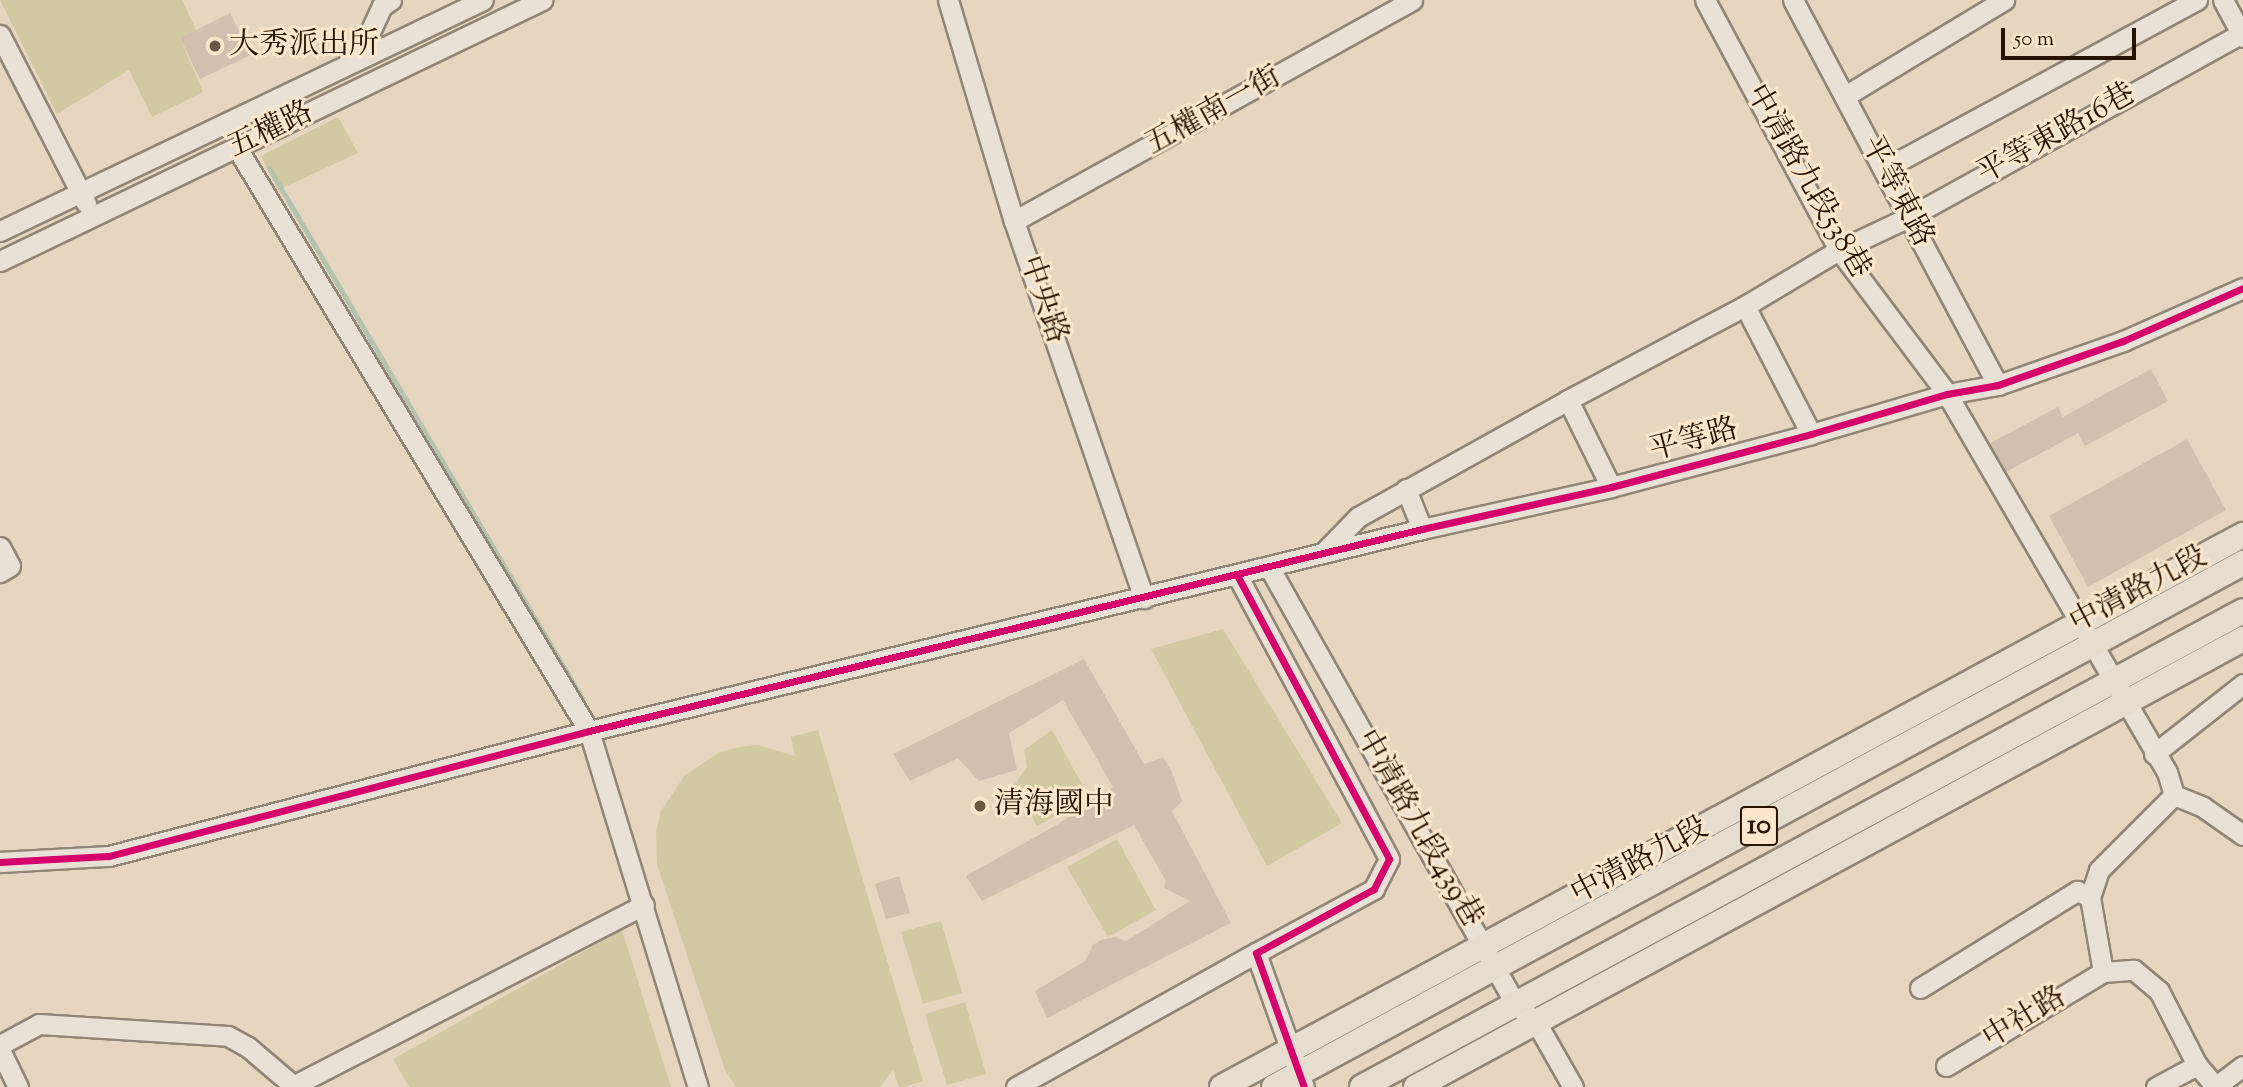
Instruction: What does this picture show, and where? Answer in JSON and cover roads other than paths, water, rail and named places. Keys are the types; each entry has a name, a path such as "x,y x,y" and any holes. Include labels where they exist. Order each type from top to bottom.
{"main road":[{"name":"中清路九段","path":"1222,1087 2243,535"},
{"name":"中清路九段","path":"1274,1087 1302,1080 1495,969 2243,563"},
{"name":"10","path":"1362,1087 2118,692 2243,611"},
{"path":"1416,1087 1536,1022 2118,692 2243,639"}],"street":[{"name":"五權路","path":"0,231 483,0"},
{"name":"五權路","path":"0,261 542,0"},
{"name":"中央路","path":"948,0 1014,221 1144,598"},
{"name":"五權南一街","path":"1014,221 1412,0"},
{"name":"中清路九段538巷","path":"1705,0 1839,250 1947,394 2078,624 2167,772 2174,795"},
{"name":"平等東路","path":"1793,0 1998,385"},
{"path":"1845,96 2004,0"},
{"path":"1884,169 2197,0"},
{"path":"2223,0 2242,35"},
{"path":"369,82 357,60 383,2"},
{"path":"0,35 93,217"},
{"name":"平等東路16巷","path":"1323,553 1358,517 1406,489 1745,306 1839,250 1909,216 2242,35"},
{"path":"237,148 589,730 698,1087"},
{"name":"平等路","path":"0,862 109,856 589,730 1144,598 1422,528 1611,487 1811,434 1947,394 1998,385 2123,341 2243,288"},
{"path":"1745,306 1811,434"},
{"path":"1567,400 1611,487"},
{"path":"1406,489 1422,528"},
{"path":"0,547 10,566 0,572"},
{"name":"中清路九段439巷","path":"1269,567 1516,1005 1536,1022 1573,1087"},
{"path":"1016,1087 1374,889 1388,859 1237,575"},
{"path":"2154,754 2243,684"},
{"path":"2243,835 2203,807 2174,795 2099,870 2090,897 2103,972 2134,970 2159,991 2197,1065 2215,1086 2243,1066"},
{"path":"1920,988 2077,891 2090,897"},
{"path":"0,1045 39,1024 228,1036 248,1047 293,1086 644,905"},
{"path":"1256,953 1302,1080"},
{"name":"中社路","path":"1947,1066 2103,972"},
{"path":"0,1050 18,1087"},
{"path":"2156,1087 2197,1065"}],"waterway":[{"path":"269,168 582,698"}],"place":[{"name":"大秀派出所","path":"215,46"},
{"name":"清海國中","path":"980,806"}]}
